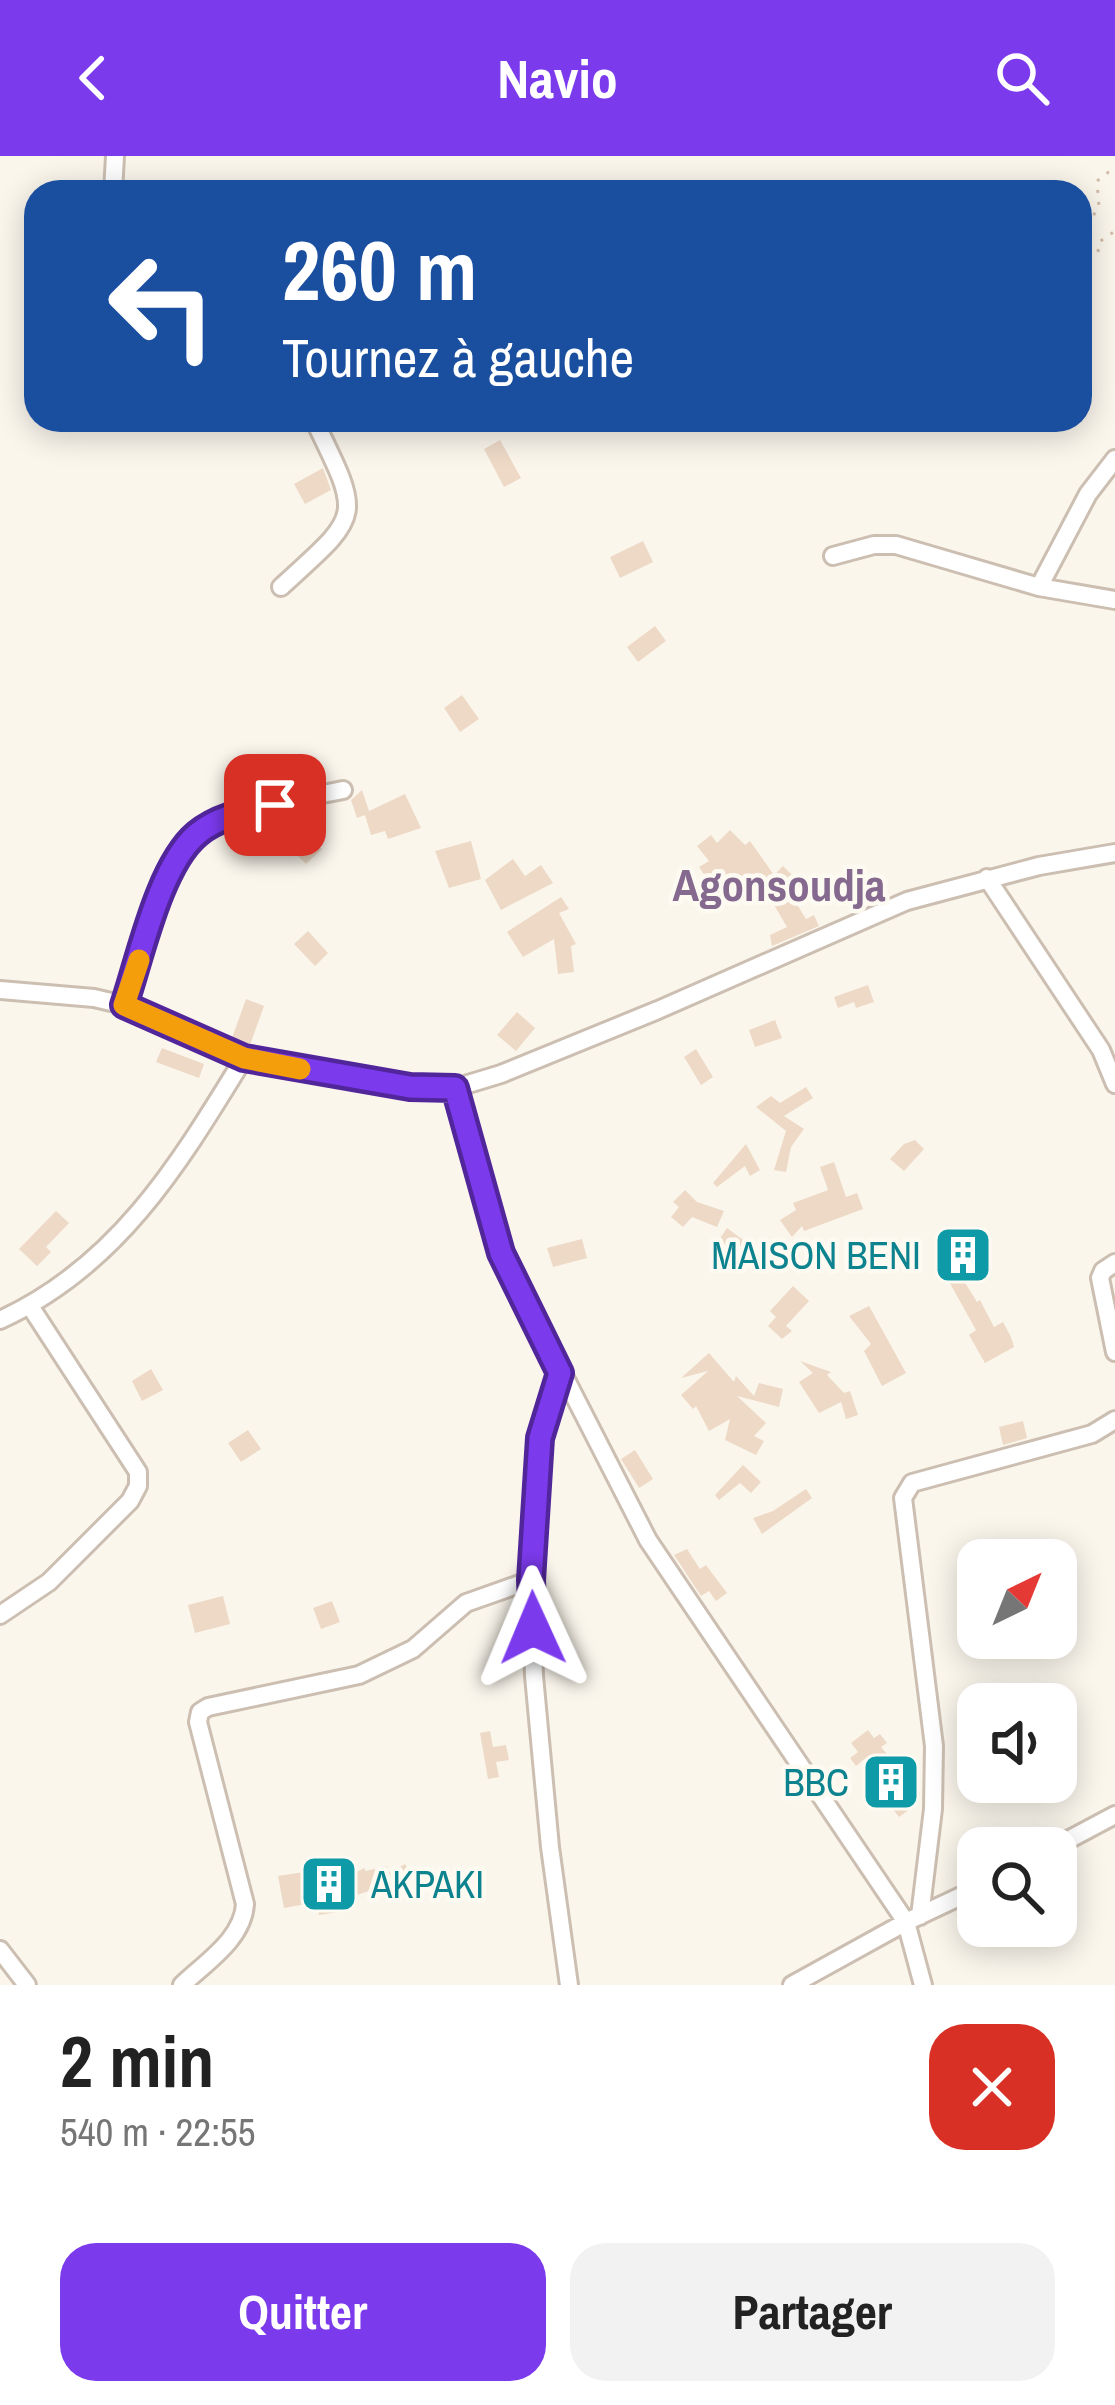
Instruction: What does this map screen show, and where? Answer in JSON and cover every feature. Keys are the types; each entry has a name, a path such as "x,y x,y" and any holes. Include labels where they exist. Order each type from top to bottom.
{"street":[{"path":"281,587 331,542 349,510 341,476 320,432"},
{"path":"1039,587 1088,494 1115,459"},
{"path":"833,556 874,545 896,545 1039,587 1115,601"},
{"path":"124,1005 166,884 182,850 198,833 242,812 343,790"},
{"path":"0,990 124,1005 244,1058 410,1087 455,1088 502,1074 658,1010 907,901 987,878 1115,853"},
{"path":"987,878 1101,1050 1115,1084"},
{"path":"0,1320 30,1306 86,1267 163,1187 244,1058"},
{"path":"455,1088 501,1253 648,1540 913,1919"},
{"path":"1115,1263 1100,1277 1115,1352"},
{"path":"0,1616 49,1582 130,1501 138,1486 138,1472 30,1306"},
{"path":"560,1373 540,1438 531,1580 550,1847 568,1985"},
{"path":"923,1985 913,1919 933,1809 934,1746 903,1498 912,1483 1092,1434 1115,1420"},
{"path":"182,1985 234,1936 244,1920 245,1904 198,1722 200,1712 359,1675 412,1649 466,1603 531,1580"},
{"path":"1077,1835 1115,1815"},
{"path":"792,1985 957,1898"},
{"path":"0,1950 27,1985"}],"path":[{"path":"1092,218 1100,207 1097,181 1115,167"},
{"path":"1098,251 1099,242 1115,231"}],"building":[{"path":"500,440 521,478 504,487 484,449"},
{"path":"323,468 331,490 305,504 294,484"},
{"path":"643,541 653,562 620,578 610,557"},
{"path":"655,626 666,641 638,662 627,647"},
{"path":"462,695 479,719 460,732 444,708"},
{"path":"362,790 369,811 405,794 421,828 388,839 385,831 371,835 365,815 357,818 351,800"},
{"path":"293,819 322,849 306,864 277,835"},
{"path":"730,830 745,845 750,841 774,875 783,866 800,883 790,893 806,919 814,915 819,926 772,946 770,935 787,927 770,898 780,893 760,873 731,893 726,885 716,892 699,867 709,861 697,846 711,835 717,843"},
{"path":"471,841 481,879 449,888 435,851"},
{"path":"513,859 525,876 541,865 553,883 501,910 485,880"},
{"path":"561,897 569,909 559,913 576,944 571,946 574,972 558,974 554,939 523,957 507,932"},
{"path":"308,931 328,953 315,966 294,944"},
{"path":"868,985 874,1002 838,1008 834,997"},
{"path":"246,999 264,1006 250,1045 232,1038"},
{"path":"517,1012 535,1028 516,1051 497,1035"},
{"path":"775,1020 782,1038 755,1047 749,1030"},
{"path":"162,1048 204,1064 199,1078 156,1062"},
{"path":"696,1049 713,1077 701,1085 684,1057"},
{"path":"806,1087 813,1098 784,1116 804,1129 791,1147 786,1172 774,1170 786,1131 756,1107 771,1096 780,1103"},
{"path":"915,1140 924,1149 904,1171 890,1159"},
{"path":"746,1144 760,1170 750,1176 745,1166 717,1187 713,1183"},
{"path":"834,1162 846,1197 857,1193 863,1209 804,1231 802,1226 792,1237 780,1220 796,1210 793,1203 828,1190 820,1167"},
{"path":"685,1190 697,1202 724,1211 717,1227 692,1217 683,1227 671,1217 679,1207 673,1202"},
{"path":"56,1211 69,1223 46,1247 51,1252 37,1266 19,1249"},
{"path":"727,1228 762,1254 752,1265 719,1240"},
{"name":"MAISON BENI","path":"978,1232 990,1252 949,1277 937,1258"},
{"path":"582,1239 587,1258 553,1267 547,1248"},
{"path":"959,1273 994,1327 1003,1322 1014,1347 985,1363 969,1335 976,1330 947,1278"},
{"path":"793,1286 809,1301 786,1326 792,1331 782,1339 768,1326 776,1317 770,1311"},
{"path":"869,1306 906,1373 882,1386 864,1351 871,1344 849,1316"},
{"path":"709,1353 734,1382 736,1376 754,1396 759,1383 783,1389 779,1407 737,1396 766,1423 754,1436 764,1441 756,1455 725,1440 730,1419 709,1431 696,1406 693,1409 681,1395 708,1371 681,1378"},
{"path":"800,1361 831,1372 827,1375 844,1393 850,1391 858,1415 846,1419 841,1402 819,1413 799,1382 813,1373"},
{"path":"151,1369 163,1390 142,1401 132,1381"},
{"path":"1023,1421 1027,1438 1003,1445 999,1427"},
{"path":"248,1430 261,1449 241,1462 228,1443"},
{"path":"635,1450 653,1479 639,1488 621,1459"},
{"path":"743,1465 761,1482 751,1493 740,1483 719,1500 715,1495"},
{"path":"806,1489 812,1498 762,1534 753,1518"},
{"path":"687,1549 700,1569 706,1565 727,1593 716,1601 709,1591 701,1596 674,1555"},
{"path":"223,1596 230,1624 195,1633 188,1605"},
{"path":"332,1601 340,1622 321,1629 313,1608"},
{"path":"868,1730 874,1738 880,1734 887,1743 881,1747 920,1793 915,1799 918,1803 899,1817 872,1782 881,1775 867,1757 856,1766 850,1758 858,1752 851,1743"},
{"path":"490,1731 493,1747 506,1745 509,1760 496,1762 499,1777 488,1779 480,1733"},
{"path":"405,1864 412,1876 354,1896 344,1879 364,1868 387,1866 388,1873"},
{"path":"330,1868 338,1912 319,1915 317,1902 284,1908 278,1876"}],"slow traffic":[{"path":"139,960 124,1005 244,1058 300,1069"}],"place":[{"name":"MAISON BENI","path":"963,1255"},
{"name":"BBC","path":"891,1782"},
{"name":"AKPAKI","path":"329,1884"}],"district":[{"name":"Agonsoudja","path":"779,885"}],"route":[{"path":"275,805 216,822 182,850 124,1005 244,1058 410,1087 455,1088 501,1253 560,1373 540,1438 531,1580 533,1628"}]}
